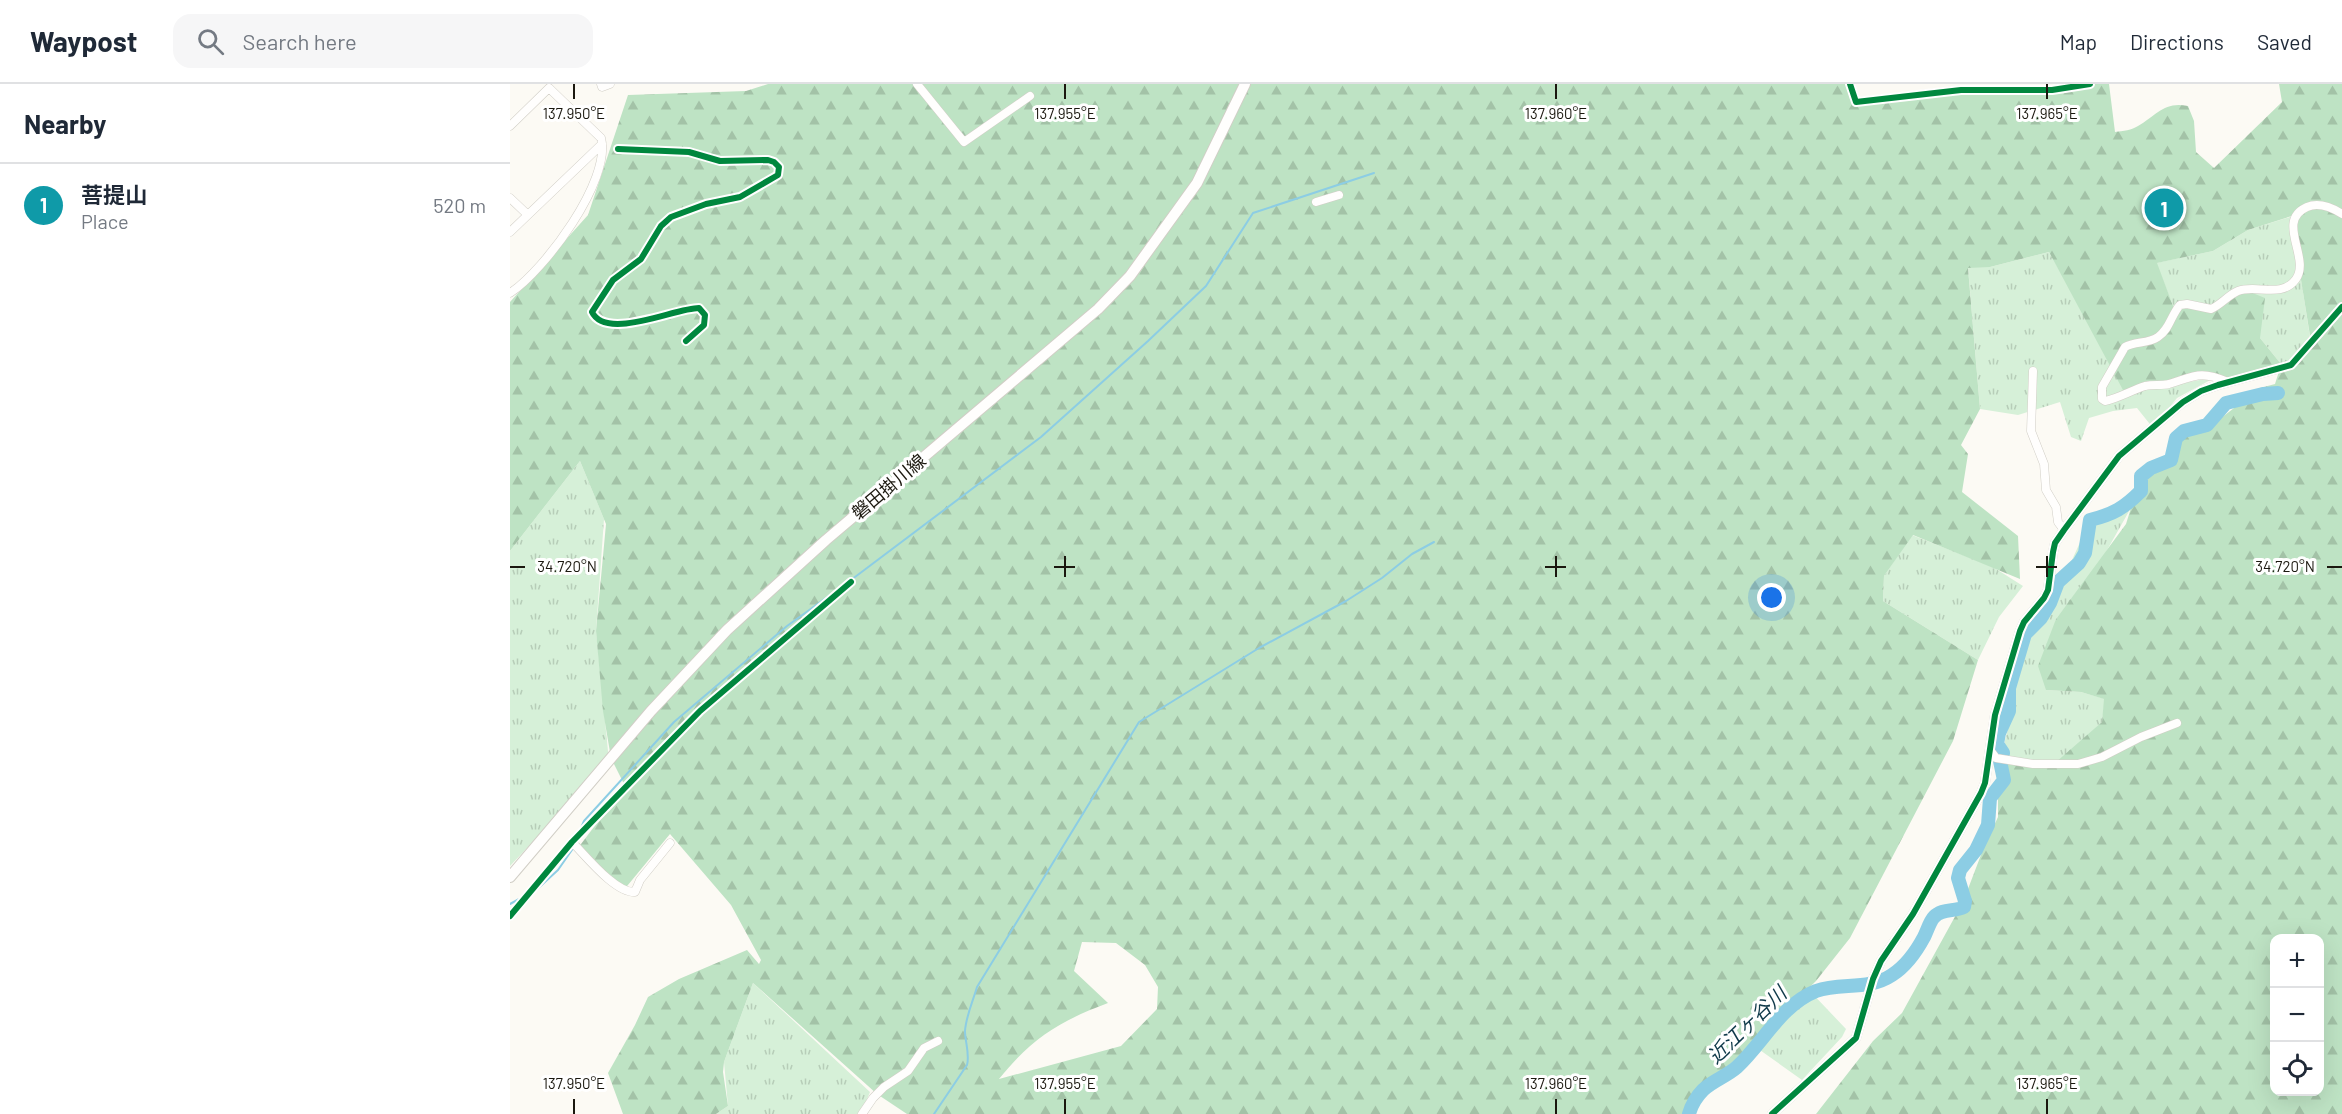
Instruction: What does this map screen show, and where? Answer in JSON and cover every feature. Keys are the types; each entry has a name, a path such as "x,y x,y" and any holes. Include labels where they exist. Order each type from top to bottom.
{"main road":[{"name":"磐田掛川線","path":"510,877 651,711 727,630 826,540 1098,309 1130,276 1197,183 1245,84"}],"street":[{"path":"601,84 602,87 610,84"},
{"path":"917,84 964,142 1030,96"},
{"path":"1850,84 1856,102 1961,90 2052,90 2090,84"},
{"path":"510,126 549,88 600,138 602,144 602,156 587,198 562,238 540,267 522,285 510,293"},
{"path":"510,232 602,144"},
{"path":"618,149 689,152 720,160 768,160 779,167 778,175 740,197 706,204 671,218 661,226 641,259 613,280 592,312 600,321 630,323 651,320 688,308 699,308 705,315 704,325 686,341"},
{"path":"1316,202 1339,195"},
{"path":"510,198 528,215"},
{"path":"2228,382 2208,374 2190,375 2168,384 2148,386 2105,401 2102,399 2102,387 2125,347 2158,337 2170,325 2180,305 2187,304 2211,309 2239,290 2278,290 2293,282 2298,276 2299,267 2293,222 2300,211 2315,204 2331,207 2342,214"},
{"path":"1772,1114 1856,1038 1873,979 1881,961 1913,914 1981,793 1995,715 2020,631 2048,590 2052,552 2064,530 2120,456 2183,402 2201,391 2291,365 2342,307"},
{"path":"2032,371 2031,431 2044,464 2046,490 2056,507 2058,522 2064,530"},
{"path":"510,916 572,843 639,771 700,711 851,582"},
{"path":"1990,750 1996,758 2033,764 2078,764 2102,757 2141,737 2177,723"},
{"path":"572,843 615,885 628,892 635,892 640,880 670,843"},
{"path":"862,1114 873,1098 908,1071 924,1048 938,1041"}],"green space":[{"path":"768,84 1848,84 1857,102 1961,90 2052,90 2090,84 2109,84 2115,132 2136,127 2167,107 2188,106 2194,121 2196,152 2214,168 2282,102 2279,84 2342,84 2342,1114 1816,1114 1873,1041 1902,1013 1963,902 1998,817 1998,788 2009,760 2055,763 2102,722 2104,699 2081,692 2046,690 2038,666 2056,619 2126,524 2141,476 2171,460 2176,433 2212,425 2260,388 2275,384 2280,368 2311,342 2297,255 2295,215 2248,230 2213,251 2157,263 2175,311 2187,304 2211,309 2245,290 2265,298 2260,338 2281,364 2230,381 2190,375 2123,390 2049,252 1990,267 1968,268 1980,409 1961,445 1968,454 1962,492 2018,536 2020,579 1913,535 1884,576 1883,601 1978,660 1953,741 1850,938 1816,981 1741,1055 1693,1095 1686,1114 907,1114 877,1094 753,983 724,1062 723,1072 728,1106 716,1114 623,1114 608,1073 648,997 679,979 747,950 759,964 761,960 731,905 670,834 623,891 578,848 625,786 611,758 603,711 596,631 606,524 580,461 510,551 510,302 588,215 628,95 746,91","holes":["1082,942 1116,943 1145,965 1158,987 1157,1009 1121,1046 999,1079 1023,1052 1048,1032 1108,1003 1074,971"]},
{"path":"2296,215 2298,260 2310,337 2302,360 2281,364 2260,338 2214,308 2174,308 2156,263 2213,251 2248,230"},
{"path":"2049,252 2129,393 2216,377 2177,398 2153,428 2137,408 2113,411 2089,418 2081,441 2071,437 2060,402 2018,415 1980,409 1968,267 1990,267"},
{"path":"580,461 604,519 596,631 609,761 510,866 510,551"},
{"path":"2132,506 2102,559 2056,619 2046,690 2081,692 2105,699 2102,722 2059,764 2003,759 2005,740 2015,703 2013,685 2027,641 2046,618 2090,520"},
{"path":"1912,535 1993,567 2023,586 1999,617 1978,660 1883,601 1884,576"},
{"path":"753,983 870,1092 861,1114 716,1114 728,1106 724,1062"},
{"path":"1808,989 1846,1029 1842,1037 1802,1080 1750,1043"}],"waterway":[{"path":"851,580 1041,437 1148,341 1206,286 1253,213 1374,173"},
{"name":"近江ヶ谷川","path":"1689,1114 1694,1101 1703,1090 1737,1067 1793,1005 1804,997 1825,988 1864,985 1892,975 1914,953 1937,914 1964,907 1965,901 1958,878 1960,870 1976,850 1988,825 1990,798 2004,780 2000,761 2003,753 1997,744 1999,733 2009,711 2009,688 2025,634 2041,618 2058,582 2079,563 2085,553 2090,520 2118,510 2135,497 2141,491 2141,476 2151,468 2171,460 2176,438 2184,431 2207,425 2226,403 2263,394 2278,393"},
{"path":"934,1114 967,1065 966,1025 977,987 1139,722 1259,648 1346,601 1382,578 1412,554 1434,542"},
{"path":"581,828 584,821 674,722 787,626 837,590"},
{"path":"534,892 558,870 574,847"},
{"path":"510,904 521,898"}],"cycle path":[{"path":"1850,84 1856,102 1961,90 2052,90 2090,84"},
{"path":"618,149 689,152 720,161 768,160 779,167 778,175 740,197 706,204 671,217 661,226 641,259 613,280 592,312 600,320 611,324 642,321 699,308 705,315 704,325 686,341"},
{"path":"1772,1114 1856,1038 1873,979 1881,961 1913,914 1981,793 1985,783 1995,715 2020,631 2048,590 2055,543 2064,530 2119,456 2183,402 2201,391 2218,385 2291,365 2342,307"},
{"path":"510,916 572,842 700,711 851,582"}],"place":[{"name":"菩提山","path":"2164,208"}]}
